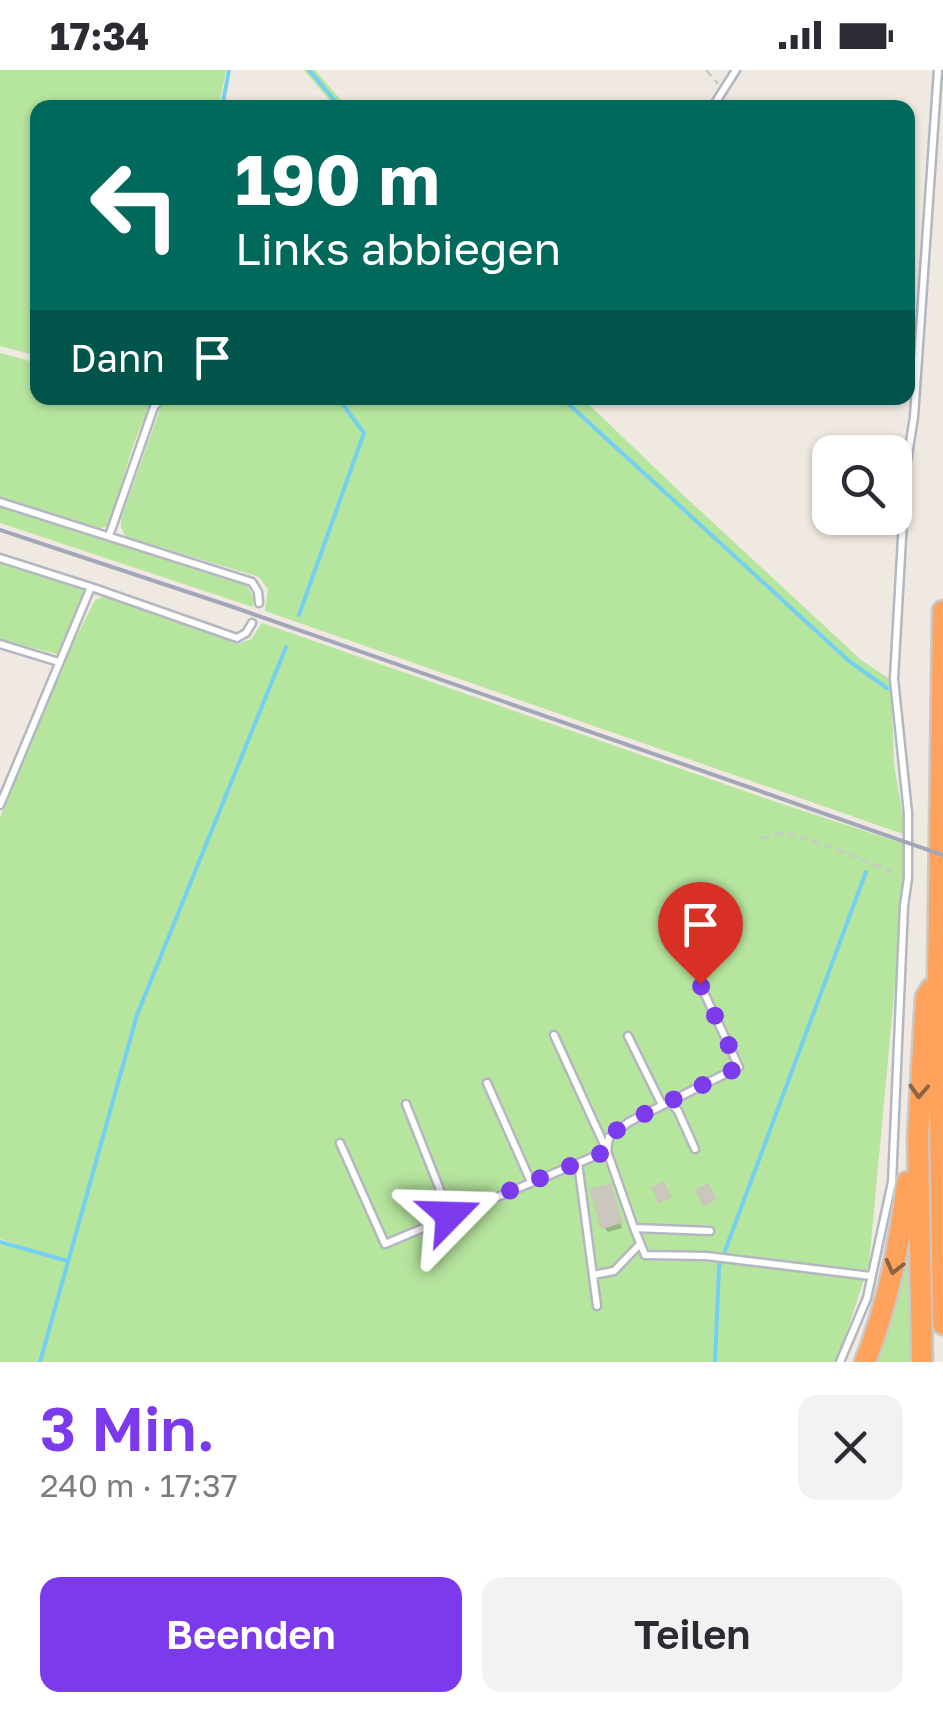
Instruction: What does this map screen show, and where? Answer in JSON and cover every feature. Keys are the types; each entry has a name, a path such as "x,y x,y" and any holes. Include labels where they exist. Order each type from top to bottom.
{"highway":[{"path":"943,611 938,979 943,1324"},
{"path":"922,1362 918,1138 926,997 938,979"},
{"path":"865,1362 880,1325 898,1252 911,1150 918,1138"}],"lane":[{"path":"717,100 736,70"},
{"path":"915,403 938,70"},
{"path":"108,536 156,405"},
{"path":"840,1362 866,1298 892,1182 908,878 908,813 894,679 906,467 915,405"},
{"path":"0,502 252,582 258,592 258,603"},
{"path":"0,558 237,638 252,623"},
{"path":"0,804 92,587"},
{"path":"0,644 58,662"},
{"path":"607,1151 609,1136 628,1122 739,1067 700,984"},
{"path":"554,1035 607,1151 646,1254 871,1276"},
{"path":"628,1036 666,1103 678,1111 695,1149"},
{"path":"487,1083 531,1182"},
{"path":"406,1104 450,1215"},
{"path":"340,1143 385,1244 607,1151"},
{"path":"578,1163 597,1306"},
{"path":"634,1228 710,1231"},
{"path":"593,1275 614,1271 641,1244"}],"path":[{"path":"706,70 723,89"},
{"path":"762,838 793,836 908,878"}],"green space":[{"path":"0,70 226,70 220,100 30,100 30,354 0,346"},
{"path":"304,70 315,70 341,100 329,100"},
{"path":"0,353 30,361 30,405 153,405 135,441 112,519 106,527 0,498"},
{"path":"163,405 589,405 861,660 891,680 894,764 906,835 265,611 268,589 259,577 126,537 121,519"},
{"path":"0,507 247,586 253,607 0,523"},
{"path":"0,558 91,587 60,655 0,639"},
{"path":"106,596 238,644 251,639 262,623 908,845 869,1264 837,1362 0,1362 0,1243 24,1249 0,1239 0,818 68,653 95,600"},
{"path":"903,1252 912,1252 916,1362 872,1362"}],"building":[{"path":"663,1183 670,1196 660,1202 653,1188"},
{"path":"610,1185 621,1222 602,1228 591,1190"},
{"path":"708,1185 715,1199 703,1204 697,1190"}],"waterway":[{"path":"223,100 229,70"},
{"path":"309,70 334,100"},
{"path":"299,615 364,433 343,405"},
{"path":"570,405 849,661 887,688"},
{"path":"40,1362 137,1015 286,647"},
{"path":"715,1362 719,1267 866,872"},
{"path":"0,1242 68,1261"}],"railway":[{"path":"0,530 233,607 943,855"}],"route":[{"path":"450,1215 607,1151 609,1136 628,1122 739,1067 700,984"}]}
